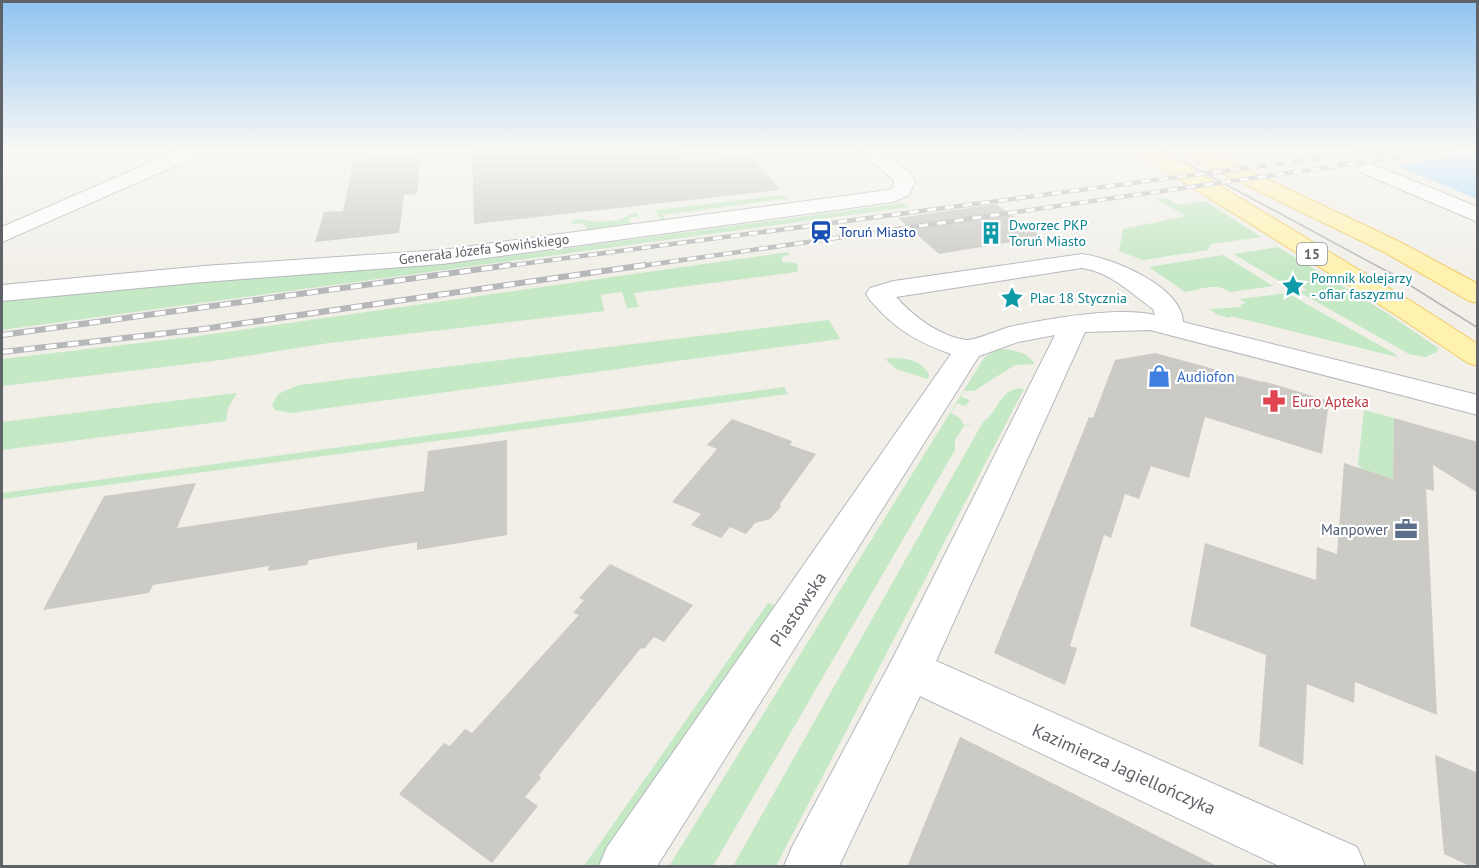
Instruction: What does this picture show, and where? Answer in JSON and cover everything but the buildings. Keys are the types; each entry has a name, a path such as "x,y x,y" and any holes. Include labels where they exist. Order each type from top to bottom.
{"main road":[{"name":"15","path":"1212,191 1405,309 1478,357"},
{"path":"1274,191 1392,247 1478,295"}],"street":[{"path":"2,236 104,191"},
{"name":"Generała Józefa Sowińskiego","path":"2,293 204,274 442,257 893,196 902,191"},
{"path":"1421,191 1478,214"},
{"path":"1169,326 1169,314 1165,305 1112,268 1095,262 1082,261 879,294 899,318 916,330 968,350 985,342 1012,335 1074,325 1130,321 1169,326 1478,405"},
{"path":"811,867 910,670 1074,325"},
{"name":"Piastowska","path":"626,867 968,350"},
{"name":"Kazimierza Jagiellończyka","path":"910,670 1338,867"}],"green space":[{"path":"784,195 791,202 785,199 663,215 664,220 662,221 655,210"},
{"path":"1166,198 1177,205 1205,201 1261,237 1211,244 1208,250 1143,260 1119,251 1123,229 1186,216 1156,199"},
{"path":"904,203 909,207 2,330 2,301 502,257"},
{"path":"636,212 639,217 629,218 630,223 639,224 587,231 584,223 572,224 572,220 580,219 596,222 619,220"},
{"path":"1278,247 1387,313 1438,348 1437,352 1425,357 1409,354 1299,292 1307,290 1291,281 1283,283 1233,254"},
{"path":"788,252 790,255 781,259 783,262 796,263 797,272 634,293 639,307 627,308 622,292 601,295 604,311 329,343 214,361 2,386 2,359 191,337"},
{"path":"1223,255 1273,286 1230,292 1218,287 1208,287 1185,292 1149,267"},
{"path":"1287,293 1397,357 1218,315 1209,309 1242,307 1240,305 1246,303 1239,299"},
{"path":"829,320 840,339 291,413 275,410 272,405 278,394 299,385"},
{"path":"996,349 1013,350 1027,356 1035,364 1015,365 974,391 964,391 961,397 970,400 965,406 957,403 951,413 960,418 964,425 976,424 964,426 955,440 955,450 713,866 669,866 984,358"},
{"path":"885,359 911,360 919,364 929,375 928,379 896,369"},
{"path":"784,387 788,394 2,499 2,493"},
{"path":"1024,389 776,866 733,866 983,422 980,423 989,417 1010,391"},
{"path":"237,393 228,408 226,421 2,450 2,422"},
{"path":"1364,410 1394,418 1393,479 1364,470 1358,465"},
{"path":"768,603 776,606 598,866 584,866"}],"water":[{"path":"1457,191 1477,191 1477,199"}],"tram line":[{"path":"1237,191 1392,274 1478,328"}],"railway":[{"path":"499,267 1076,191"},
{"path":"634,267 1166,191"},
{"path":"2,335 510,265"},
{"path":"2,352 203,329 645,265"}],"place":[{"name":"Toruń Miasto","path":"821,232"},
{"name":"Dworzec PKP Toruń Miasto","path":"991,233"},
{"name":"Pomnik kolejarzy - ofiar faszyzmu","path":"1293,286"},
{"name":"Plac 18 Stycznia","path":"1012,298"},
{"name":"Audiofon","path":"1159,376"},
{"name":"Euro Apteka","path":"1274,401"},
{"name":"Manpower","path":"1406,529"}]}
